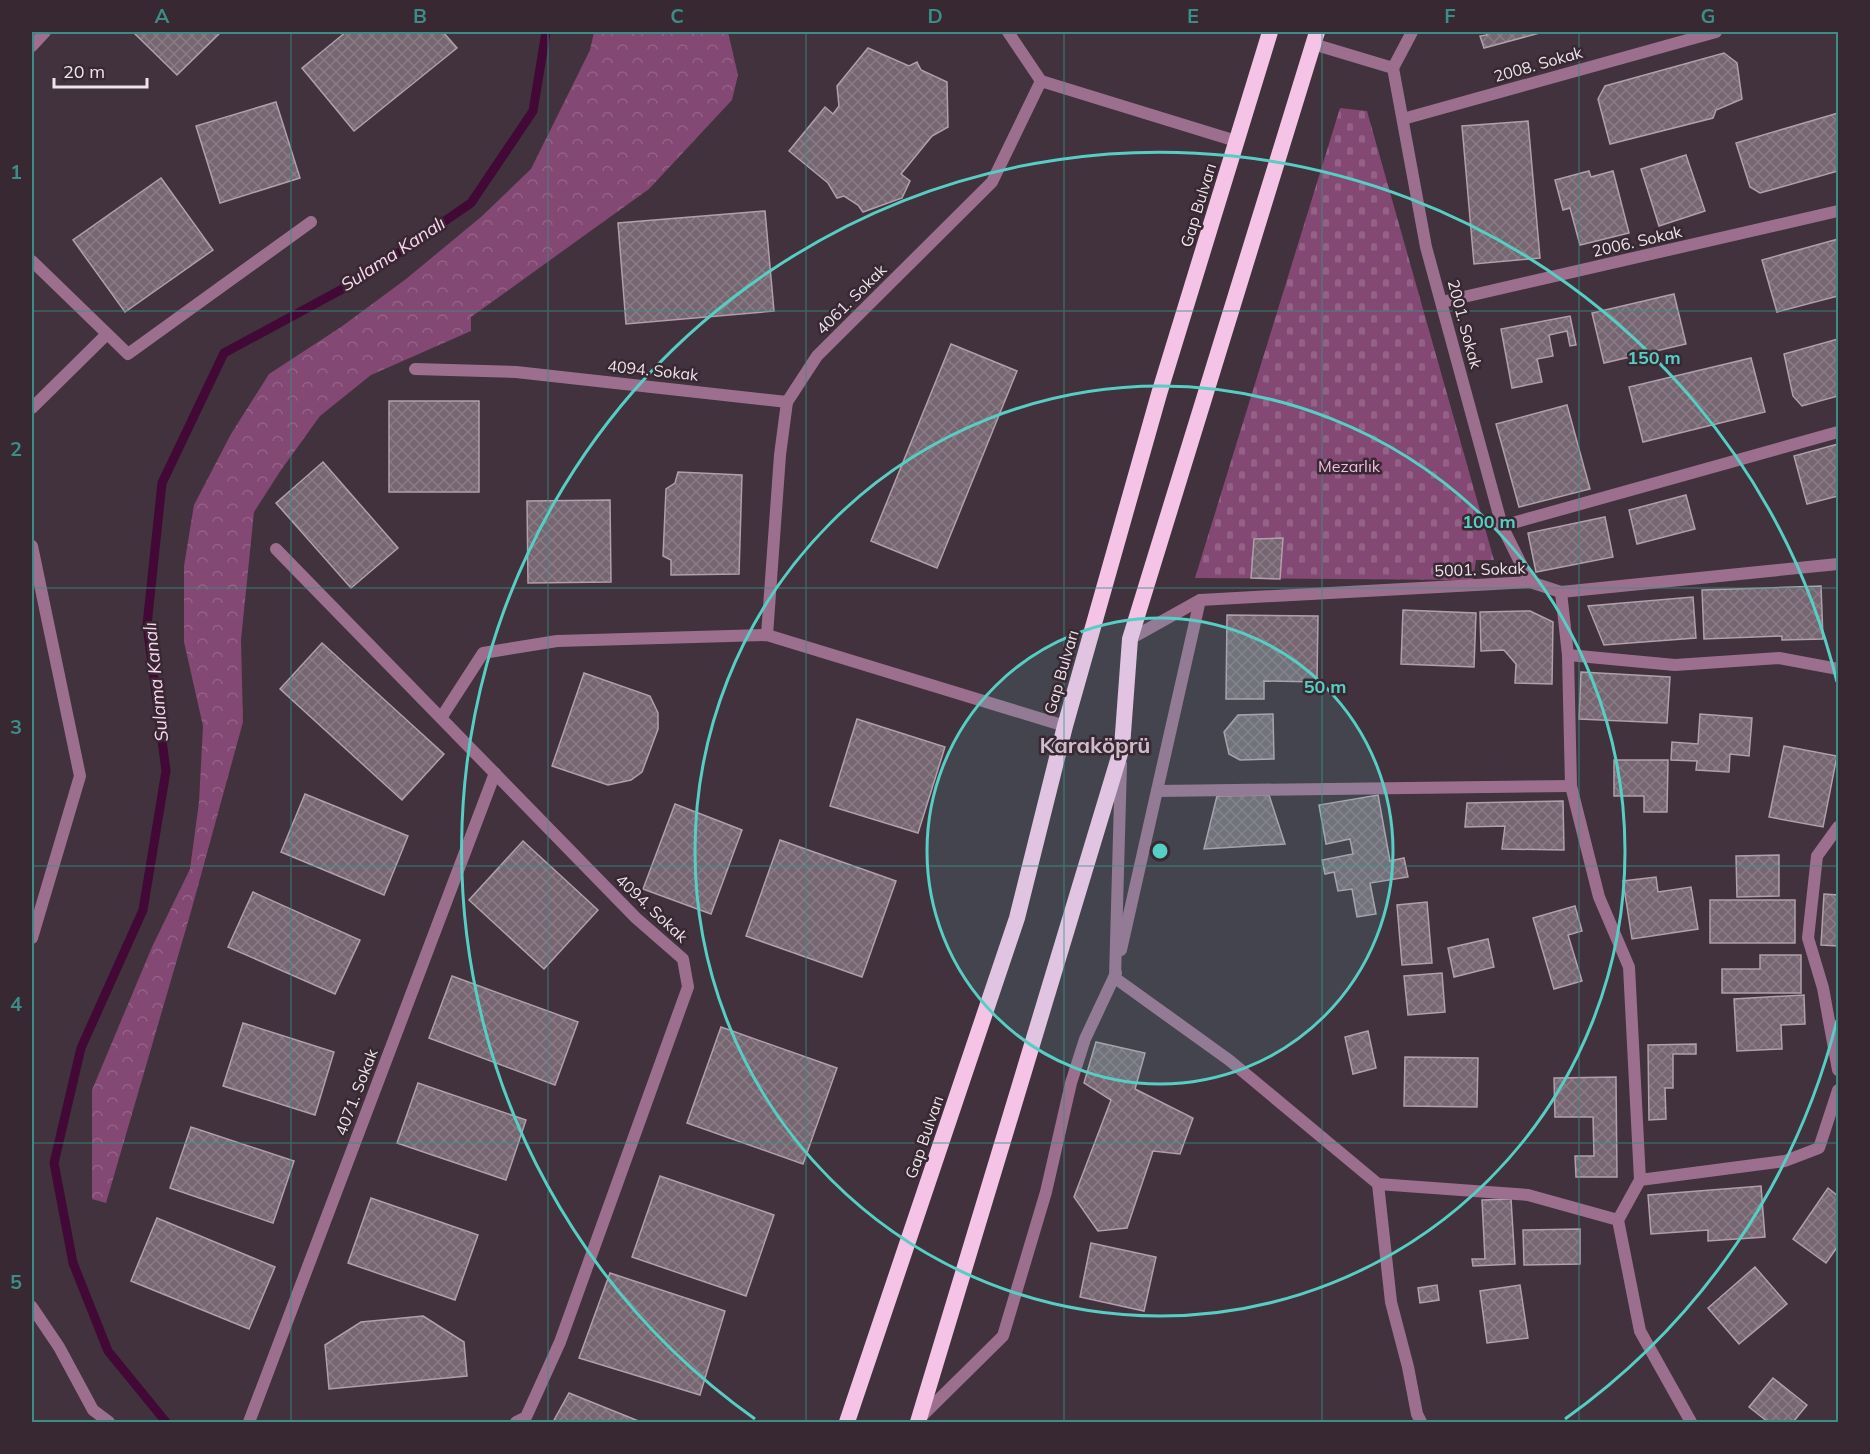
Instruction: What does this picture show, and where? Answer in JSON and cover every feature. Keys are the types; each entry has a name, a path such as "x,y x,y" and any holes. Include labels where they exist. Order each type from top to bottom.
{"highway":[{"name":"Gap Bulvarı","path":"847,1422 1017,918 1065,726 1159,394 1270,32"},
{"path":"922,1421 1122,747 1130,639 1315,38"}],"street":[{"path":"32,46 45,32"},
{"path":"1008,32 1041,81 1236,141"},
{"path":"1315,38 1393,68 1412,32"},
{"name":"2008. Sokak","path":"1403,119 1716,32"},
{"name":"2001. Sokak","path":"1393,68 1426,247 1502,526 1530,582"},
{"name":"4061. Sokak","path":"767,636 780,455 787,402 817,356 992,182 1041,81"},
{"name":"2006. Sokak","path":"1442,303 1839,211"},
{"path":"32,261 128,354 311,222"},
{"path":"32,408 107,334"},
{"name":"4094. Sokak","path":"415,369 516,372 787,402"},
{"path":"1502,526 1839,432"},
{"path":"32,546 80,776 32,938"},
{"name":"4094. Sokak","path":"276,549 636,918 682,959 688,987 560,1342 526,1417 516,1422"},
{"name":"5001. Sokak","path":"1130,639 1200,600 1530,582 1561,592 1839,564"},
{"path":"1561,592 1568,655 1571,786 1599,897 1629,968 1640,1180 1618,1220 1640,1331 1691,1422"},
{"path":"922,1421 1003,1336 1046,1192 1071,1083 1085,1039 1114,978 1200,600"},
{"path":"441,718 483,652 557,641 767,636 1065,726"},
{"path":"1568,655 1675,665 1779,658 1839,669"},
{"path":"1114,978 1122,747"},
{"name":"4071. Sokak","path":"249,1422 495,773"},
{"path":"1157,791 1571,786"},
{"path":"1839,827 1817,856 1808,938 1823,988 1839,1070"},
{"path":"1114,978 1228,1060 1378,1184 1528,1195 1618,1220"},
{"path":"1640,1180 1785,1161 1819,1148 1839,1090"},
{"path":"1378,1184 1391,1302 1408,1366 1417,1414 1421,1422"},
{"path":"32,1307 59,1347 93,1410 109,1422"}],"green space":[{"path":"594,32 728,32 738,75 732,100 649,189 471,317 471,331 371,375 320,416 254,512 241,640 243,722 190,915 106,1203 92,1199 92,1090 152,947 190,869 199,802 203,726 184,642 184,566 194,505 231,434 269,374 341,327 406,279 481,217 531,169 590,50"},
{"name":"Mezarlık","path":"1340,108 1367,111 1494,560 1476,560 1473,580 1195,578"}],"building":[{"path":"133,32 221,32 177,75"},
{"path":"346,32 443,32 457,48 354,131 302,68"},
{"path":"1486,32 1543,32 1484,48 1480,36 1487,35"},
{"path":"868,48 909,66 917,62 921,70 947,82 948,127 932,136 901,174 910,181 902,198 863,212 858,205 844,196 837,198 828,183 789,151 825,107 833,114 839,106 837,86"},
{"path":"1724,53 1737,63 1742,99 1716,110 1713,118 1610,144 1598,99 1605,86"},
{"path":"276,102 300,178 220,203 196,126"},
{"path":"1838,113 1838,171 1760,193 1750,187 1736,143"},
{"path":"1528,121 1540,258 1474,264 1462,126"},
{"path":"1686,155 1705,211 1659,226 1641,169"},
{"path":"1589,171 1591,177 1613,171 1629,233 1580,245 1570,208 1563,210 1555,180"},
{"path":"161,178 213,250 125,312 73,240"},
{"path":"765,211 774,311 626,324 618,223"},
{"path":"1838,239 1838,296 1777,312 1762,260"},
{"path":"1674,294 1686,344 1604,363 1592,313"},
{"path":"1570,316 1576,345 1570,346 1567,331 1549,335 1553,356 1537,359 1542,382 1512,388 1501,329"},
{"path":"1838,339 1838,396 1802,406 1793,396 1784,354"},
{"path":"951,344 1017,371 937,568 871,541"},
{"path":"1751,358 1765,412 1643,442 1629,387"},
{"path":"389,401 479,401 479,492 389,492"},
{"path":"1567,405 1590,489 1519,507 1496,424"},
{"path":"1838,444 1838,496 1807,504 1794,456"},
{"path":"323,462 398,548 351,588 276,503"},
{"path":"678,472 742,475 739,574 671,575 671,560 663,556 666,489 675,483"},
{"path":"1686,495 1695,529 1637,544 1629,510"},
{"path":"610,500 611,582 528,583 527,501"},
{"path":"1605,517 1613,557 1536,572 1528,533"},
{"path":"1283,538 1280,579 1251,578 1254,539"},
{"path":"1821,586 1823,639 1782,640 1782,636 1704,639 1702,590"},
{"path":"1693,597 1696,638 1604,645 1588,606"},
{"path":"1403,610 1476,613 1474,667 1401,664"},
{"path":"1530,611 1553,622 1552,684 1515,683 1516,664 1504,650 1481,651 1480,612"},
{"path":"1227,615 1318,616 1317,682 1264,681 1264,699 1226,699"},
{"path":"322,643 444,754 402,800 280,689"},
{"path":"1581,672 1670,677 1667,723 1579,719"},
{"path":"584,673 650,696 658,713 658,729 642,772 631,780 608,785 552,766"},
{"path":"1273,714 1274,759 1240,760 1229,754 1224,732 1238,715"},
{"path":"1700,714 1752,718 1749,756 1730,754 1729,772 1696,770 1697,761 1671,760 1672,742 1698,744"},
{"path":"857,719 945,747 918,833 830,806"},
{"path":"1784,746 1837,756 1823,827 1769,817"},
{"path":"1614,760 1668,760 1667,812 1644,812 1644,796 1614,796"},
{"path":"305,794 408,836 384,895 281,852"},
{"path":"1269,795 1285,844 1204,849 1217,796"},
{"path":"1378,795 1390,861 1404,858 1408,877 1370,883 1376,914 1357,917 1352,889 1338,891 1334,872 1325,874 1322,860 1353,854 1350,839 1326,844 1319,805"},
{"path":"1563,801 1564,850 1502,849 1505,826 1465,827 1467,803"},
{"path":"675,804 742,830 711,914 643,889"},
{"path":"780,840 896,881 862,977 746,936"},
{"path":"523,841 598,910 544,969 469,900"},
{"path":"1779,855 1779,896 1737,897 1736,856"},
{"path":"1656,877 1658,892 1691,887 1698,929 1632,939 1623,881"},
{"path":"253,892 360,940 335,994 228,947"},
{"path":"1824,894 1838,895 1838,946 1821,945"},
{"path":"1710,900 1795,900 1795,943 1710,943"},
{"path":"1427,902 1432,963 1402,965 1397,905"},
{"path":"1575,906 1582,931 1568,935 1582,981 1554,989 1533,918"},
{"path":"1488,939 1494,967 1454,977 1448,948"},
{"path":"1760,955 1801,955 1801,993 1722,993 1722,969 1760,969"},
{"path":"1442,973 1445,1012 1408,1015 1404,976"},
{"path":"452,976 578,1022 555,1085 429,1038"},
{"path":"1804,995 1805,1024 1781,1025 1782,1049 1737,1051 1734,999"},
{"path":"243,1023 334,1052 315,1115 223,1086"},
{"path":"721,1027 837,1068 803,1164 687,1123"},
{"path":"1368,1031 1376,1068 1353,1074 1345,1037"},
{"path":"1096,1042 1145,1053 1135,1089 1193,1118 1180,1154 1153,1151 1127,1228 1098,1231 1074,1197 1111,1100 1084,1083"},
{"path":"1696,1044 1696,1054 1673,1054 1673,1088 1665,1088 1666,1119 1649,1120 1648,1045"},
{"path":"1405,1057 1478,1058 1477,1107 1404,1106"},
{"path":"1616,1077 1617,1177 1576,1177 1575,1156 1594,1156 1593,1117 1555,1117 1554,1078"},
{"path":"418,1083 526,1120 506,1180 397,1143"},
{"path":"191,1127 294,1161 273,1223 170,1188"},
{"path":"660,1176 774,1215 746,1296 632,1257"},
{"path":"1761,1186 1765,1237 1708,1241 1708,1230 1651,1234 1648,1195"},
{"path":"1828,1188 1838,1196 1838,1246 1826,1263 1793,1239"},
{"path":"371,1198 478,1235 455,1300 348,1263"},
{"path":"1511,1199 1515,1264 1473,1266 1472,1259 1485,1259 1482,1200"},
{"path":"157,1218 275,1267 249,1329 131,1281"},
{"path":"1580,1229 1580,1264 1524,1265 1523,1230"},
{"path":"1091,1243 1156,1257 1144,1311 1080,1297"},
{"path":"1755,1267 1787,1304 1739,1344 1708,1308"},
{"path":"610,1273 725,1311 700,1395 579,1358"},
{"path":"1437,1285 1439,1300 1420,1303 1418,1288"},
{"path":"1520,1285 1528,1338 1487,1343 1480,1291"},
{"path":"423,1316 464,1342 467,1376 329,1389 325,1345 361,1322"},
{"path":"1773,1378 1807,1405 1793,1422 1768,1422 1749,1407"},
{"path":"569,1393 641,1422 553,1422"}],"waterway":[{"name":"Sulama Kanalı","path":"166,1422 108,1351 73,1263 54,1163 81,1048 143,910 166,771 147,625 162,483 224,353 359,280 471,203 533,111 546,32"}],"district":[{"name":"Karaköprü","path":"1095,745"}]}
